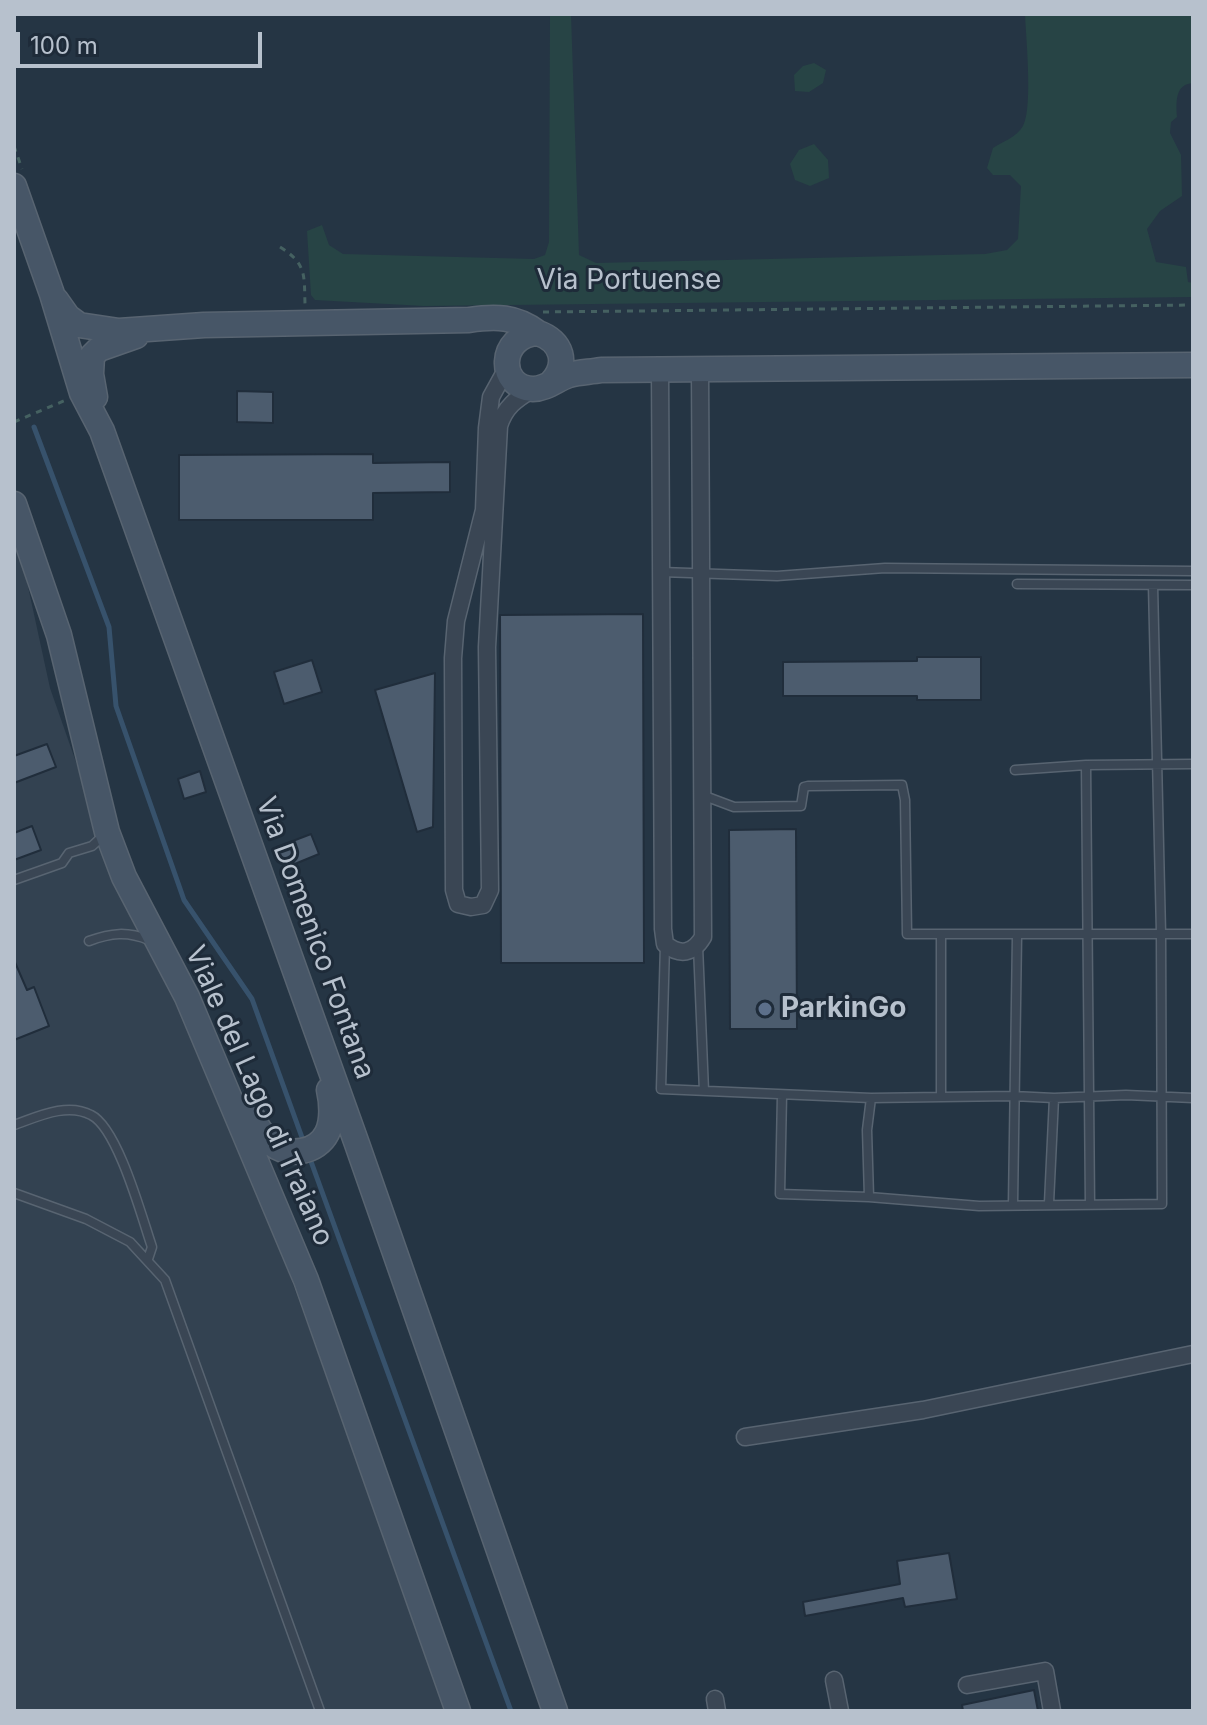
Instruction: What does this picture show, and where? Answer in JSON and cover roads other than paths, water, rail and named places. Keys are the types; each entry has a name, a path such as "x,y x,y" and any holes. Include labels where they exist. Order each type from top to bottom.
{"street":[{"name":"Via Domenico Fontana","path":"14,186 82,393 102,431 555,1711"},
{"name":"Via Portuense","path":"52,294 68,317 79,325 119,331 494,317 526,324 541,322"},
{"path":"469,320 497,335 517,383 542,386"},
{"path":"542,386 561,367 562,358 541,322 523,335 491,397 484,510 456,621 454,890 458,904 471,907 483,905 490,890 487,647 499,426 503,413 516,399 570,375 601,370 1193,365"},
{"name":"Via Portuense","path":"102,431 91,374 92,356 111,343 158,328"},
{"path":"562,358 601,370"},
{"path":"660,368 665,944 675,951 687,953 698,946 703,937 700,368"},
{"name":"Viale del Lago di Traiano","path":"14,504 59,635 107,832 124,877 187,997 306,1280 458,1711"},
{"path":"187,997 223,1057 260,1132 275,1147 303,1149 327,1132 331,1098 311,1018"},
{"path":"745,1437 923,1410 1193,1354"},
{"path":"967,1685 1045,1671 1052,1711"},
{"path":"834,1680 840,1711"}],"lane":[{"path":"661,572 777,576 885,568 1193,571"},
{"path":"1017,584 1193,585"},
{"path":"782,1095 780,1194 979,1206 1162,1204 1161,933 1153,585"},
{"path":"1015,770 1086,765 1193,764"},
{"path":"1086,765 1090,1205"},
{"path":"702,795 734,807 801,806 804,787 808,786 902,785 907,934 1193,934"},
{"path":"14,880 62,863 69,853 92,846 107,832"},
{"path":"89,941 108,934 133,933 160,945"},
{"path":"941,935 941,1096"},
{"path":"1013,1204 1017,936"},
{"path":"665,944 661,1089 871,1098 1126,1095 1193,1098"},
{"path":"698,946 704,1091"},
{"path":"869,1197 867,1130 871,1098"},
{"path":"1049,1203 1054,1098"},
{"path":"14,1125 65,1110 92,1115 105,1126 117,1150 152,1247 148,1259"},
{"path":"14,1193 86,1219 130,1242 165,1280 320,1711"}],"waterway":[{"path":"34,427 109,627 116,706 184,900 252,999 304,1143"},
{"path":"309,1156 511,1711"}],"place":[{"name":"ParkinGo","path":"765,1009"}]}
